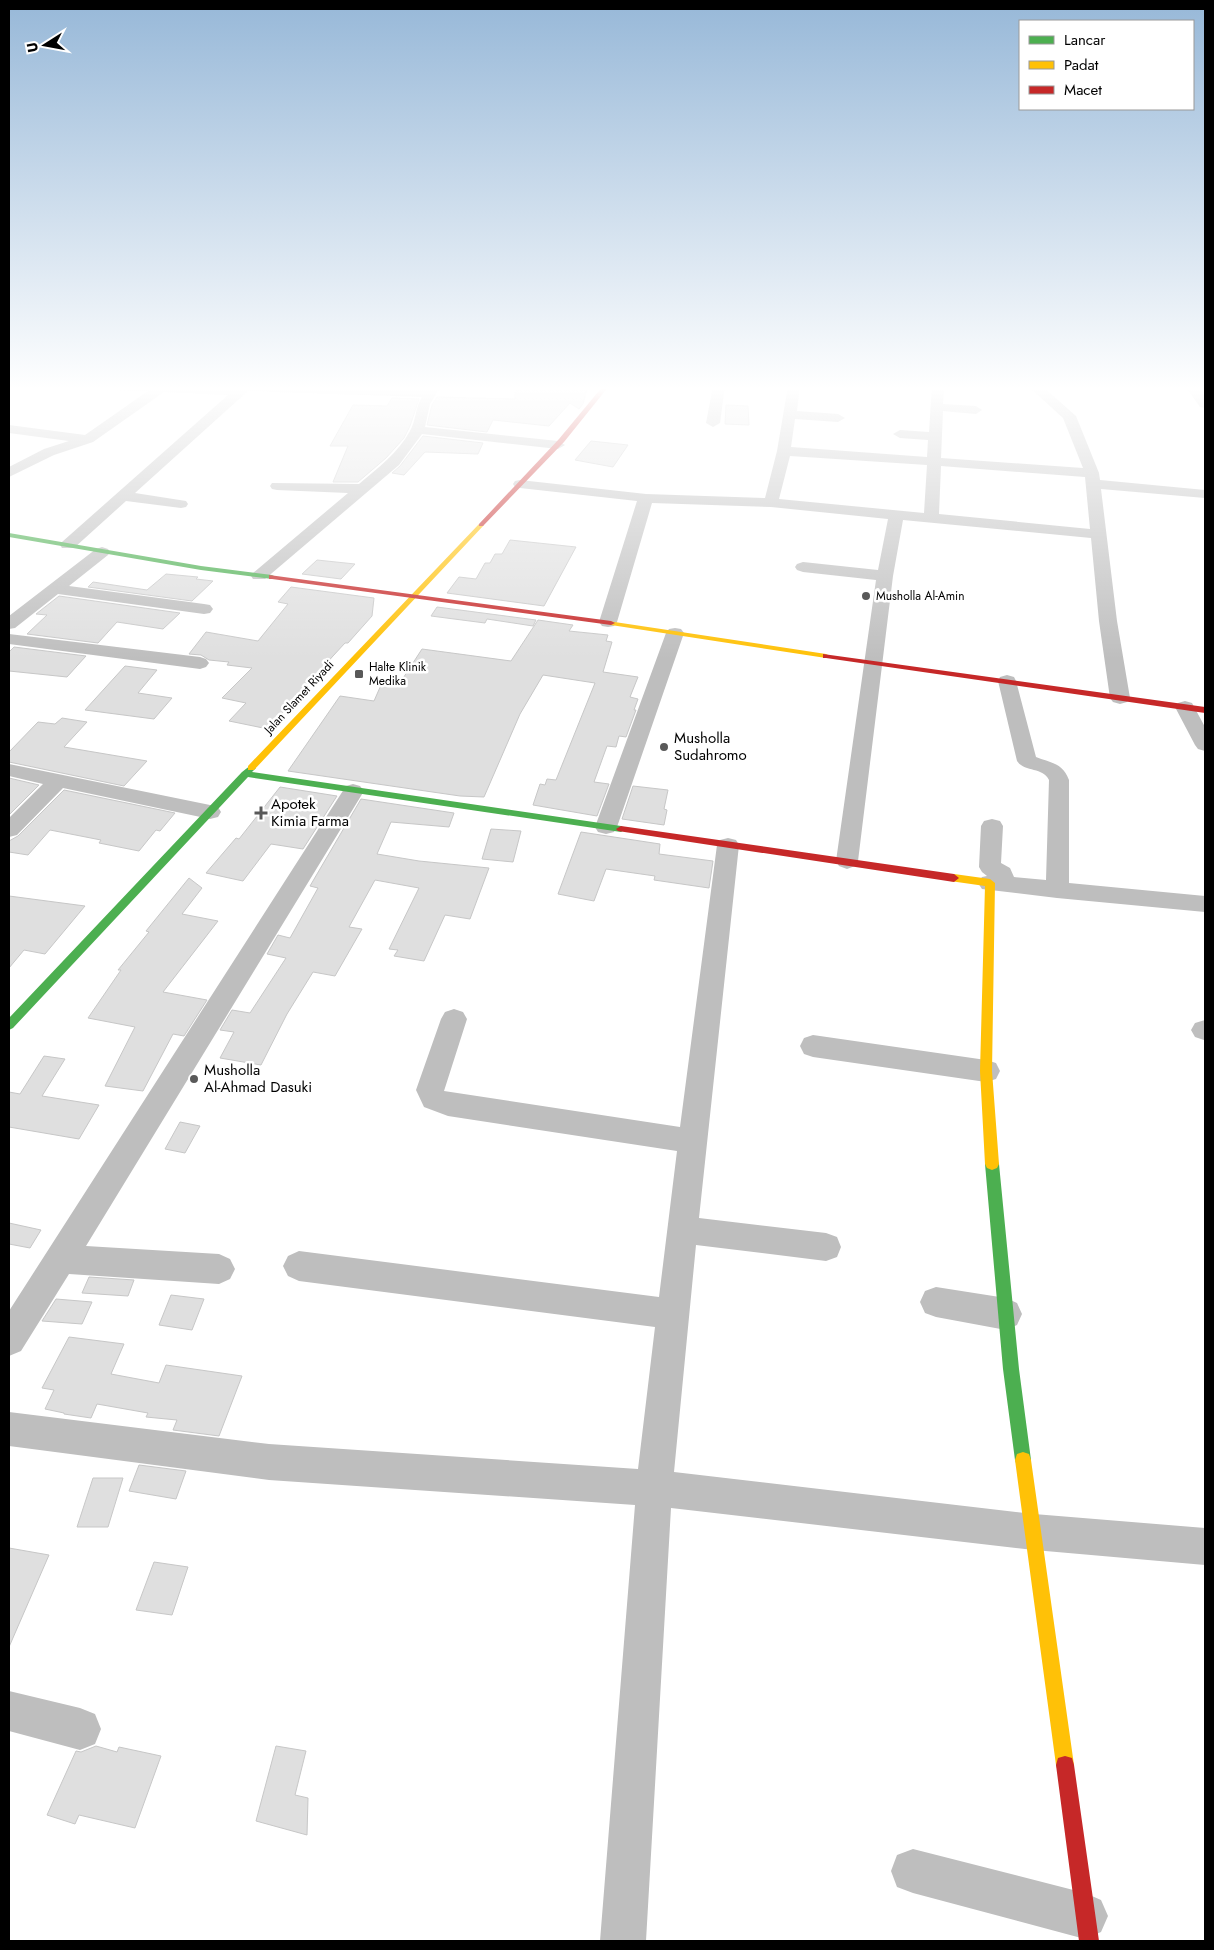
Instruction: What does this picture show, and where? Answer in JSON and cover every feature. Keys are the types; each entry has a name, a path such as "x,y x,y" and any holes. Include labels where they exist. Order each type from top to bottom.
{"street":[{"path":"68,545 143,477"},
{"path":"259,576 377,477"},
{"name":"Jalan Slamet Riyadi","path":"9,1025 413,595 527,477"},
{"path":"771,503 778,477"},
{"path":"931,518 934,477"},
{"path":"1073,477 1205,494"},
{"path":"1093,479 1097,534 1120,698"},
{"path":"520,484 646,498 771,503 1097,534"},
{"path":"277,486 363,489"},
{"path":"122,496 181,504"},
{"path":"608,622 646,498"},
{"path":"847,860 885,576 896,515"},
{"path":"9,535 102,552 259,576 608,622 1205,710"},
{"path":"9,624 102,552"},
{"path":"802,567 885,576"},
{"path":"56,589 204,609"},
{"path":"606,827 675,633"},
{"path":"9,639 200,663"},
{"path":"1008,681 1027,761 1051,768 1058,775 1057,890"},
{"path":"1185,707 1205,745"},
{"path":"9,770 210,812"},
{"path":"245,774 728,845 847,860 997,884 1205,904"},
{"path":"9,830 59,780"},
{"path":"9,1340 353,791"},
{"path":"913,1871 1087,1928 1011,1369 993,1176 986,1071 986,1005 991,904 1002,874 990,867 992,826"},
{"path":"623,1941 654,1488 684,1230 692,1141 728,845"},
{"path":"454,1019 430,1090 434,1099 448,1104 692,1141"},
{"path":"813,1046 986,1071"},
{"path":"684,1230 826,1247"},
{"path":"61,1259 219,1269"},
{"path":"299,1266 673,1314"},
{"path":"936,1302 1006,1314"},
{"path":"9,1430 269,1462 654,1488 1034,1532 1205,1547"},
{"path":"9,1711 80,1729"}],"building":[{"path":"335,477 364,477 358,482 333,482"},
{"path":"510,540 576,547 544,606 447,593 459,577 476,579 485,563 490,563 495,554 502,554"},
{"path":"317,560 355,564 341,579 302,574"},
{"path":"166,574 198,577 196,579 213,581 192,601 88,587 93,582 147,590"},
{"path":"291,587 374,598 372,616 348,643 345,643 333,656 268,729 229,721 246,703 222,698 252,668 227,665 229,662 209,660 201,655 189,654 206,632 258,641 288,604 278,602"},
{"path":"59,596 180,613 163,629 117,622 98,643 27,634 47,615 36,614"},
{"path":"437,607 536,620 533,626 487,619 485,623 431,616"},
{"path":"538,620 573,625 569,631 608,635 606,641 612,642 603,672 638,677 630,697 638,699 634,710 636,710 626,737 619,736 616,747 607,746 594,782 609,784 597,816 533,805 540,784 545,785 547,779 556,780 595,683 543,675 520,714 484,797 460,796 288,771 340,696 374,701 381,685 398,686 422,649 511,661"},
{"path":"14,647 86,656 67,677 9,671 9,652"},
{"path":"125,666 157,670 138,693 172,698 154,719 85,710"},
{"path":"62,718 87,722 64,747 147,761 124,786 9,762 9,752 38,722 55,724"},
{"path":"9,778 39,785 9,815"},
{"path":"633,786 668,790 664,809 667,810 664,825 622,819"},
{"path":"280,787 337,796 303,849 271,844 243,881 206,873 236,838 239,839"},
{"path":"64,790 175,813 160,831 156,830 139,851 99,843 101,840 50,830 28,855 9,852 9,841 18,836"},
{"path":"361,799 454,813 449,827 391,822 377,854 419,861 489,868 470,919 445,915 424,961 394,956 398,950 389,949 419,888 375,880 349,927 362,929 335,976 313,972 287,1014 261,1065 220,1058 234,1032 220,1030 232,1010 250,1013 286,958 267,954 278,935 290,938 318,888 310,886"},
{"path":"491,829 521,831 513,862 482,859"},
{"path":"581,832 660,844 659,854 713,861 709,888 654,880 655,876 606,869 594,901 558,894"},
{"path":"189,878 202,888 182,914 218,921 163,992 207,1000 184,1036 173,1034 143,1091 105,1086 135,1027 88,1018 121,970 118,970 149,932 146,931"},
{"path":"9,896 85,906 45,954 24,950 9,968"},
{"path":"44,1056 65,1059 42,1096 99,1105 79,1139 9,1127 9,1092 20,1094"},
{"path":"180,1122 200,1126 185,1153 165,1149"},
{"path":"9,1223 41,1230 30,1248 9,1244"},
{"path":"89,1277 134,1280 128,1296 82,1293"},
{"path":"171,1295 204,1299 192,1330 159,1325"},
{"path":"56,1299 92,1302 82,1324 42,1321"},
{"path":"69,1337 124,1344 111,1374 159,1383 166,1365 242,1376 219,1436 173,1430 177,1420 146,1417 148,1413 97,1404 91,1418 45,1409 54,1390 42,1388"},
{"path":"139,1465 186,1471 176,1499 129,1491"},
{"path":"93,1478 123,1478 108,1527 77,1527"},
{"path":"9,1548 49,1555 9,1647"},
{"path":"154,1562 188,1567 172,1615 136,1610"},
{"path":"96,1746 117,1752 119,1747 161,1756 135,1828 79,1815 75,1824 47,1815 76,1751 81,1752"},
{"path":"276,1746 306,1751 295,1795 308,1798 307,1835 256,1821"}],"traffic: fast":[{"path":"9,535 201,568 272,577"},
{"path":"9,1025 251,768"},
{"path":"245,774 621,829"},
{"path":"992,1164 1011,1369 1023,1460"}],"traffic: slow":[{"path":"251,768 481,525"},
{"path":"611,623 826,656"},
{"path":"954,878 990,883 986,1071 992,1164"},
{"path":"1023,1460 1065,1765"}],"traffic: jam":[{"path":"481,525 528,477"},
{"path":"272,577 611,623"},
{"path":"826,656 1205,710"},
{"path":"621,829 954,878"},
{"path":"1065,1765 1089,1941"}],"place":[{"name":"Musholla Al-Amin","path":"866,596"},
{"name":"Halte Klinik Medika","path":"359,674"},
{"name":"Musholla Sudahromo","path":"664,747"},
{"name":"Apotek Kimia Farma","path":"261,813"},
{"name":"Musholla Al-Ahmad Dasuki","path":"194,1079"}]}
